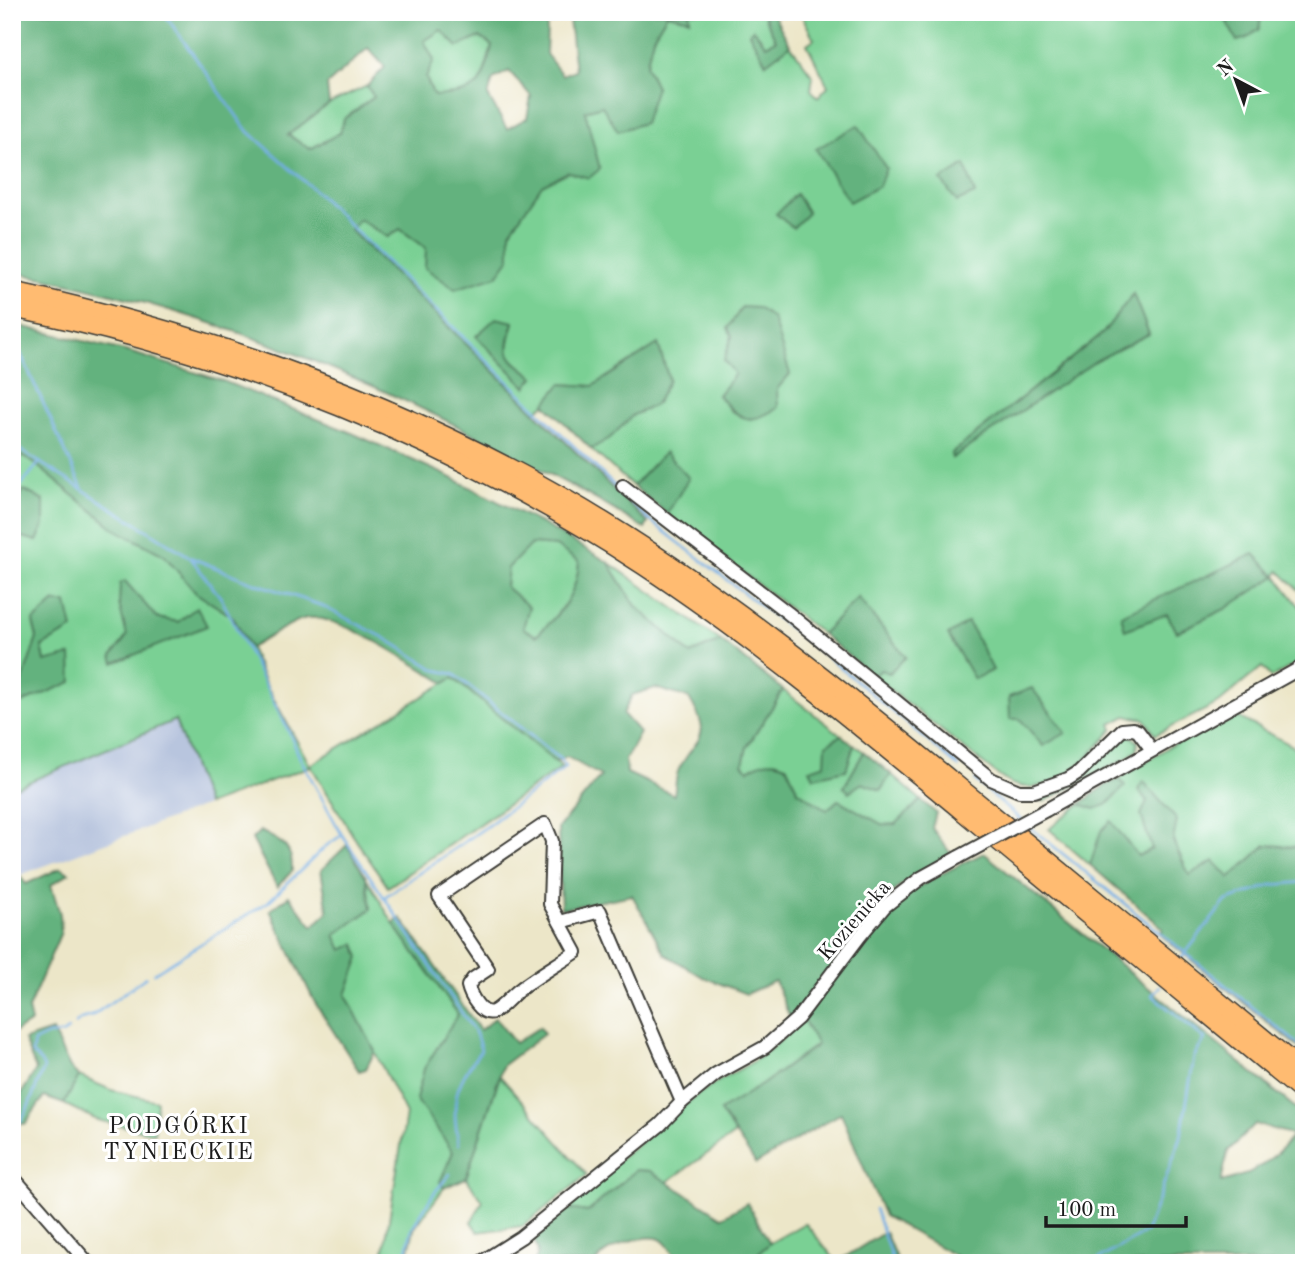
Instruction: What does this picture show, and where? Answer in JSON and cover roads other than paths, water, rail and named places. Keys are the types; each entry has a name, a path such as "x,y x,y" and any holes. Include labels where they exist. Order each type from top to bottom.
{"highway":[{"path":"12,291 150,324 297,373 427,427 517,472 587,512 667,562 777,641 897,736 1304,1072"},
{"path":"12,308 126,334 320,399 506,484 593,534 706,608 821,695 1304,1093"}],"street":[{"path":"623,486 788,613 991,779 1002,785 1026,792 1068,779 1087,766 1118,734 1128,729 1142,734 1152,750"},
{"name":"Kozienicka","path":"480,1263 521,1237 660,1125 682,1102 716,1074 765,1047 790,1026 885,906 922,878 1304,666"},
{"path":"545,824 552,841 550,904 560,922 576,952 524,986 494,1011 486,1012 480,1008 468,986 488,969 439,896 545,824"},
{"path":"560,922 600,911 682,1102"},
{"path":"12,1176 88,1263"}],"waterway":[{"path":"163,12 246,129 317,193 648,519 835,663 959,767"},
{"path":"12,335 82,488"},
{"path":"12,445 190,557 221,598 300,758 342,835 476,1034 481,1050 465,1073 455,1105 459,1144"},
{"path":"12,496 40,462"},
{"path":"192,558 320,605 383,637 436,670 454,674 561,760 566,767 483,829 383,898"},
{"path":"975,780 1021,820"},
{"path":"1026,824 1304,1049"},
{"path":"154,973 268,902 326,846 342,835"},
{"path":"1181,959 1226,901 1272,885 1304,882"},
{"path":"75,1024 92,1016 146,977"},
{"path":"1092,1263 1146,1232 1181,1137 1194,1057 1205,1039 1152,995 1160,986"},
{"path":"12,1134 26,1112 44,1068 32,1054 34,1042 68,1030"},
{"path":"404,1263 412,1228 434,1193 450,1174"},
{"path":"875,1209 893,1263"}],"district":[{"name":"PODGÓRKI TYNIECKIE","path":"179,1138"}]}
